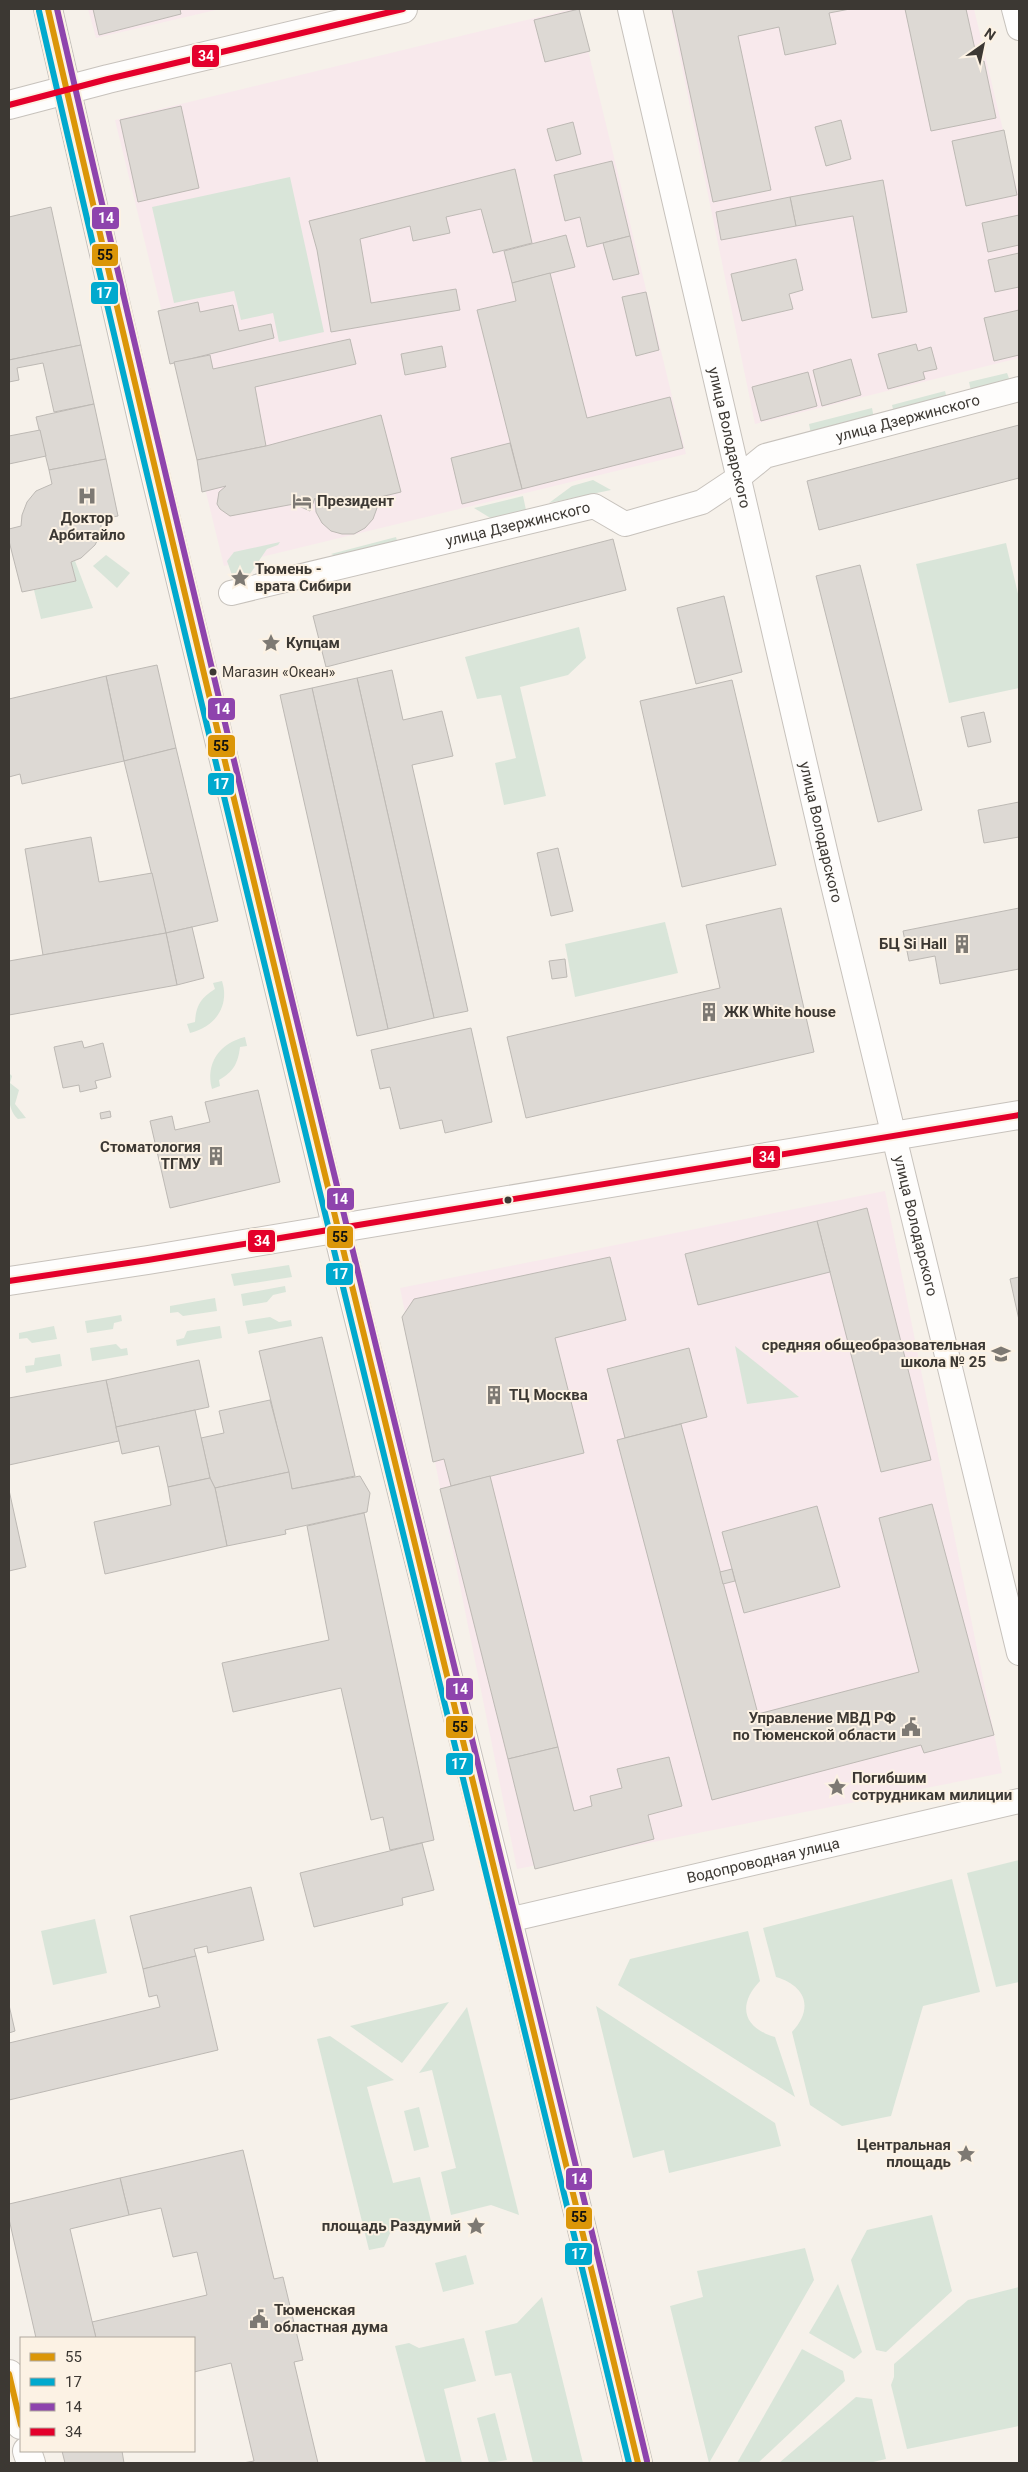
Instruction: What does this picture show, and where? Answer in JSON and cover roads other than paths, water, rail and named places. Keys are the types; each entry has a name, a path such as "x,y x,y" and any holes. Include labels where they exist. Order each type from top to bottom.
{"main road":[{"path":"48,9 143,424 336,1228 508,1920 638,2463"},
{"path":"9,105 403,9"},
{"path":"9,1281 148,1260 1019,1115"},
{"path":"9,2374 20,2421"}],"street":[{"name":"улица Володарского","path":"630,9 761,580 1019,1653"},
{"path":"1014,9 1019,28"},
{"name":"улица Дзержинского","path":"231,593 594,506 625,524 702,502 738,478 764,456 1019,389"},
{"name":"Водопроводная улица","path":"508,1920 1019,1801"}],"place":[{"name":"Доктор Арбитайло","path":"87,496"},
{"name":"Президент","path":"302,501"},
{"name":"Тюмень - врата Сибири","path":"240,578"},
{"name":"Купцам","path":"271,643"},
{"name":"Магазин «Океан»","path":"213,672"},
{"name":"БЦ Si Hall","path":"962,944"},
{"name":"ЖК White house","path":"709,1012"},
{"name":"Стоматология ТГМУ","path":"216,1156"},
{"name":"средняя общеобразовательная школа № 25","path":"1001,1354"},
{"name":"ТЦ Москва","path":"494,1395"},
{"name":"Управление МВД РФ по Тюменской области","path":"911,1727"},
{"name":"Погибшим сотрудникам милиции","path":"837,1787"},
{"name":"Центральная площадь","path":"966,2154"},
{"name":"площадь Раздумий","path":"476,2226"},
{"name":"Тюменская областная дума","path":"259,2319"}]}
